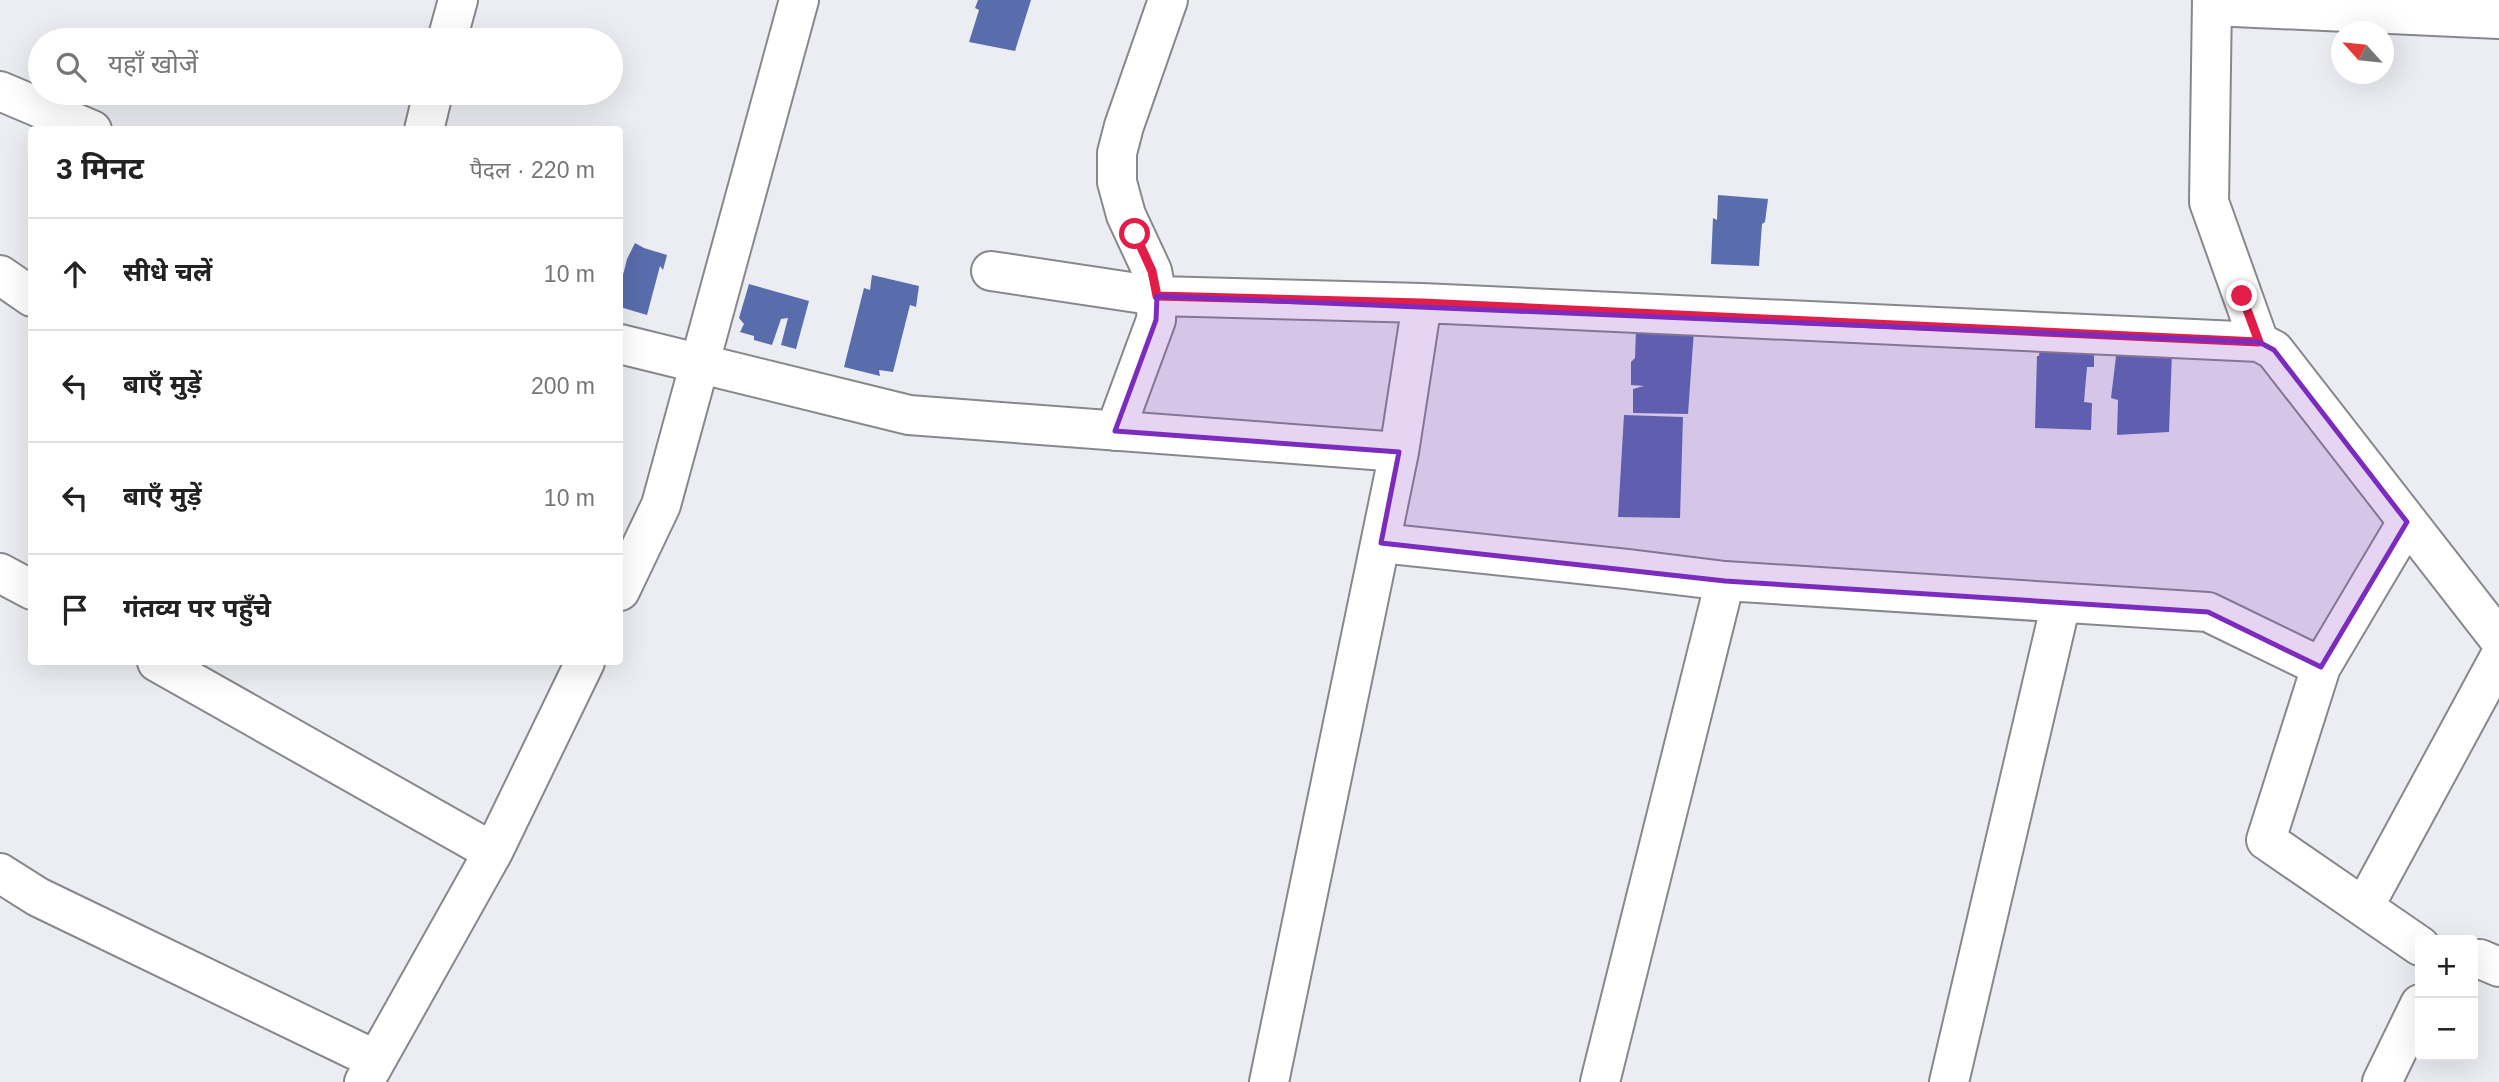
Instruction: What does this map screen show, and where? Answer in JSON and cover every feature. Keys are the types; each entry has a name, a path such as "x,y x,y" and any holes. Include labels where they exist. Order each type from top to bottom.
{"street":[{"path":"450,28 458,0"},
{"path":"623,585 661,505 799,0"},
{"path":"1115,431 1156,320 1157,296 1152,271 1126,215 1117,182 1117,163 1124,126 1168,0"},
{"path":"2259,342 2209,202 2212,3 2499,19"},
{"path":"0,91 28,103"},
{"path":"33,105 83,126"},
{"path":"425,126 430,105"},
{"path":"991,271 1157,296 1422,303 2259,342 2274,350 2499,639"},
{"path":"0,275 28,294"},
{"path":"1269,1082 1399,453 1422,303"},
{"path":"623,345 909,415 1399,453"},
{"path":"2407,522 2320,667 2266,840 2415,943"},
{"path":"1381,543 1725,581 2208,612 2320,667"},
{"path":"0,573 28,588"},
{"path":"1600,1082 1725,581"},
{"path":"1949,1082 2061,603"},
{"path":"2364,907 2499,658"},
{"path":"162,665 493,852"},
{"path":"0,873 38,897 370,1071 493,852 584,665"},
{"path":"2478,959 2499,967"},
{"path":"2382,1082 2415,1014"}],"highlighted area":[{"path":"1157,296 2259,342 2274,350 2407,522 2321,667 2208,612 1725,581 1381,543 1399,452 1115,431 1156,320"}],"building":[{"path":"978,0 1031,0 1015,51 969,42 979,10 975,8"},
{"path":"1718,195 1768,199 1765,222 1762,224 1759,266 1711,264 1713,218 1717,220"},
{"path":"635,243 667,255 663,270 660,266 647,315 623,308 623,275"},
{"path":"872,275 919,286 916,307 910,305 893,372 879,370 880,376 844,367 864,288 870,290"},
{"path":"749,284 809,301 796,349 781,345 788,318 781,319 772,345 754,340 754,336 740,332 744,324 739,318"},
{"path":"1636,329 1694,330 1688,414 1633,413 1633,389 1644,386 1631,385"},
{"path":"2041,335 2094,348 2094,367 2087,367 2084,402 2092,403 2091,430 2035,428 2037,356"},
{"path":"2118,340 2172,353 2169,432 2117,435 2118,400 2111,398"},
{"path":"1624,415 1683,417 1680,518 1618,517"}],"route":[{"path":"1135,234 1152,271 1157,296 1422,303 2259,342 2242,296"}]}
